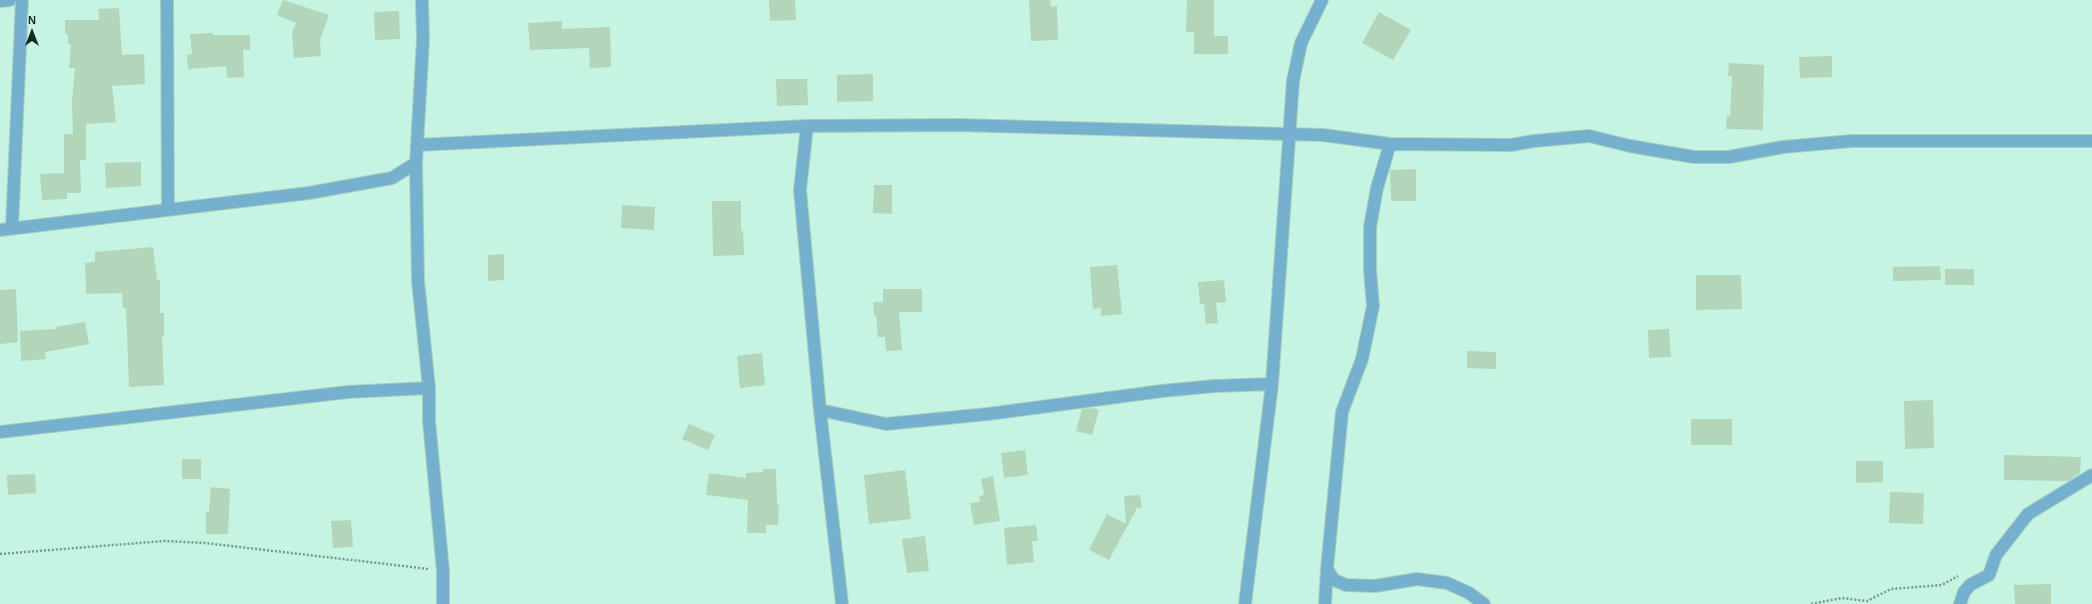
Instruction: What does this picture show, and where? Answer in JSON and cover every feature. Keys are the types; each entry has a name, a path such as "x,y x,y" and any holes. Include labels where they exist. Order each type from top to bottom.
{"street":[{"path":"0,1 10,0"},
{"path":"22,0 6,229 309,193 392,178 416,163"},
{"path":"167,0 168,210"},
{"path":"422,0 423,40 416,163 418,281 429,388 429,421 443,571 443,604"},
{"path":"1245,604 1272,384 1293,81 1301,43 1322,0"},
{"path":"417,145 807,126 959,124 1323,135 1390,144 1511,145 1534,140 1589,136 1630,146 1694,157 1729,157 1783,147 1852,141 2092,141"},
{"path":"807,126 800,190 820,410 842,604"},
{"path":"1325,604 1342,412 1362,359 1373,306 1370,270 1370,227 1377,188 1390,144"},
{"path":"820,410 853,419 886,424 988,414 1162,391 1215,386 1272,384"},
{"path":"0,432 348,392 429,388"},
{"path":"1960,604 1964,592 1970,585 1989,575 2000,549 2028,514 2092,475"},
{"path":"1327,569 1334,580 1346,585 1376,586 1417,579 1447,583 1469,593 1484,604"}],"path":[{"path":"0,554 164,541 205,543 443,571"},
{"path":"1811,604 1842,598 1867,601 1891,589 1930,588 1942,585 1963,573"}],"building":[{"path":"283,0 329,15 320,40 321,56 294,58 292,33 296,23 277,15"},
{"path":"769,0 795,0 796,20 770,21"},
{"path":"1029,0 1050,0 1051,7 1057,6 1058,40 1031,41"},
{"path":"1187,0 1214,0 1214,36 1228,36 1228,54 1194,54 1194,32 1186,32"},
{"path":"119,8 122,55 144,54 145,84 112,86 116,122 86,124 86,160 80,160 81,193 67,193 67,199 42,200 40,174 64,173 64,134 73,134 72,101 75,68 69,68 71,44 68,44 68,34 65,34 65,20 99,20 98,9"},
{"path":"399,11 400,39 375,40 374,12"},
{"path":"1379,12 1411,30 1393,60 1362,43"},
{"path":"562,21 562,29 610,27 611,67 590,68 589,48 530,50 528,23"},
{"path":"213,33 213,35 250,35 250,50 243,50 244,77 227,78 226,66 188,69 187,55 192,54 190,34"},
{"path":"1832,56 1832,77 1800,78 1799,57"},
{"path":"1729,63 1764,65 1763,130 1726,129 1727,116 1730,116 1732,76 1728,76"},
{"path":"873,74 873,101 837,102 837,75"},
{"path":"776,79 807,79 808,105 777,106"},
{"path":"141,162 141,186 106,188 105,163"},
{"path":"1416,169 1416,201 1391,201 1390,170"},
{"path":"874,185 892,185 892,214 873,213"},
{"path":"712,201 741,201 741,231 743,231 744,255 713,256"},
{"path":"622,205 655,207 654,230 621,228"},
{"path":"153,247 157,280 160,280 160,313 164,313 164,336 162,336 164,385 129,387 126,308 123,308 122,293 86,294 85,263 95,262 95,252"},
{"path":"504,254 504,280 488,281 488,255"},
{"path":"1117,265 1122,314 1101,316 1101,308 1093,309 1090,267"},
{"path":"1940,266 1941,280 1893,281 1893,267"},
{"path":"1945,269 1974,269 1974,285 1945,285"},
{"path":"1696,275 1741,275 1742,309 1696,310"},
{"path":"1224,280 1226,302 1216,303 1218,323 1206,324 1204,304 1200,304 1198,282"},
{"path":"16,289 18,342 0,344 0,290"},
{"path":"883,289 922,289 922,312 899,312 902,350 886,351 885,337 878,337 873,302 883,302"},
{"path":"85,322 89,344 45,352 46,359 21,361 20,331 56,329 55,327"},
{"path":"1669,329 1671,357 1649,358 1648,330"},
{"path":"1467,351 1496,352 1496,369 1467,368"},
{"path":"762,353 765,385 740,388 737,356"},
{"path":"1933,400 1934,448 1905,449 1904,401"},
{"path":"1092,408 1099,410 1092,435 1076,431 1082,409"},
{"path":"1691,419 1732,419 1732,445 1691,445"},
{"path":"689,424 715,435 708,450 682,439"},
{"path":"1025,450 1028,475 1004,478 1001,453"},
{"path":"2004,455 2081,457 2080,473 2068,481 2004,480"},
{"path":"182,459 201,459 201,479 182,479"},
{"path":"1856,461 1883,461 1883,482 1856,483"},
{"path":"763,469 776,469 777,505 779,505 778,525 766,525 766,533 747,533 748,500 706,495 709,473 746,478 746,473 763,472"},
{"path":"905,470 911,519 869,524 864,475"},
{"path":"35,474 36,493 8,495 7,475"},
{"path":"993,476 1000,521 974,525 970,503 980,502 979,496 984,495 981,479"},
{"path":"211,487 230,489 228,534 206,534 206,512 209,512"},
{"path":"1890,492 1924,493 1923,524 1889,523"},
{"path":"1140,495 1142,508 1137,508 1109,560 1089,550 1107,514 1126,524 1124,496"},
{"path":"351,520 353,547 333,548 331,521"},
{"path":"1036,525 1038,541 1032,541 1034,562 1007,565 1004,528"},
{"path":"925,536 929,571 907,573 902,539"},
{"path":"2051,584 2051,604 2015,604 2014,585"}]}
